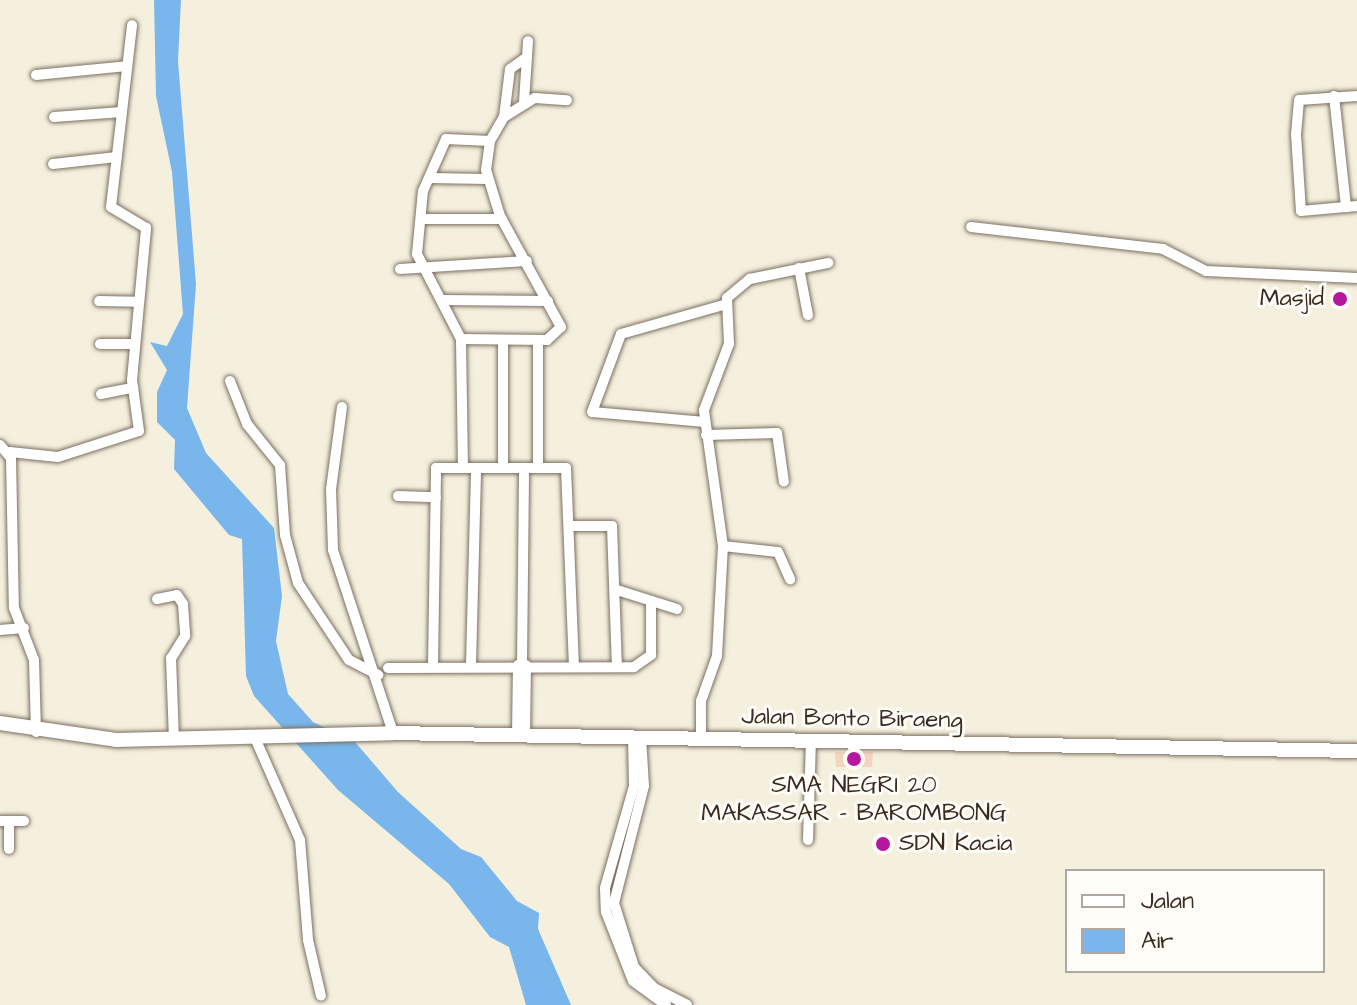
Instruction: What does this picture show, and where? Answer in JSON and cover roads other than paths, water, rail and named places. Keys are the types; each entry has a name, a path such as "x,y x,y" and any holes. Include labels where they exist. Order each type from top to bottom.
{"street":[{"path":"36,732 34,660 14,608 13,544 5,449 58,457 139,431 133,388 134,344 146,228 111,207 132,25"},
{"path":"524,102 528,41"},
{"path":"504,117 510,69 526,58"},
{"path":"36,75 127,66"},
{"path":"1334,96 1351,206 1301,211 1299,100 1334,96 1357,96"},
{"path":"461,339 538,340 561,327 502,219 487,179 490,141 504,117 524,102 567,100"},
{"path":"54,117 122,112"},
{"path":"463,468 461,339 420,264 422,219 429,178 446,139 490,141"},
{"path":"53,164 117,157"},
{"path":"429,178 487,179"},
{"path":"422,219 502,219"},
{"path":"971,227 1163,249 1206,271 1357,278"},
{"path":"400,269 420,264 527,261"},
{"path":"701,738 701,701 717,656 723,546 705,422 707,391 729,344 727,304 743,281 828,263"},
{"path":"799,268 808,315"},
{"path":"442,300 548,301"},
{"path":"99,301 138,302"},
{"path":"705,422 592,412 621,334 727,304"},
{"path":"503,340 503,468"},
{"path":"538,340 538,468"},
{"path":"100,344 134,344"},
{"path":"230,381 247,424 280,465 285,535 298,583 349,660 378,675"},
{"path":"101,394 133,388"},
{"path":"342,407 331,489 333,550 378,675 393,733"},
{"path":"706,435 777,433 784,482"},
{"path":"433,664 436,468 566,468 573,526 574,666"},
{"path":"471,664 476,468"},
{"path":"521,736 524,468"},
{"path":"398,496 436,497"},
{"path":"573,526 612,526 617,590 617,667"},
{"path":"0,544 13,544"},
{"path":"723,546 778,552 790,579"},
{"path":"617,590 677,609"},
{"path":"157,599 177,595 183,604 185,636 171,658 174,740"},
{"path":"388,668 433,664 617,667 651,655 651,601"},
{"path":"0,630 24,628"},
{"name":"Jalan Bonto Biraeng","path":"0,723 36,732 174,740 393,733 1357,751"},
{"path":"637,737 634,786 605,888 606,912 633,981 666,1005"},
{"path":"637,737 644,786 614,903 634,967 654,988 687,1005"},
{"path":"255,738 300,840 308,940 321,996"},
{"path":"808,840 811,740"},
{"path":"9,849 5,821 24,821"}],"water":[{"path":"154,0 181,0 178,61 196,284 187,408 206,453 274,528 282,596 276,641 288,694 313,722 355,742 398,792 461,849 481,857 517,901 539,913 538,929 571,1005 526,1005 509,947 490,937 449,884 338,790 254,696 246,676 242,539 229,535 174,469 175,440 157,422 157,392 167,370 150,342 167,346 183,314 172,172 156,96"}],"place":[{"name":"Masjid","path":"1340,299"},
{"name":"SMA NEGRI 20 MAKASSAR - BAROMBONG","path":"854,759"},
{"name":"SDN Kacia","path":"883,844"}]}
